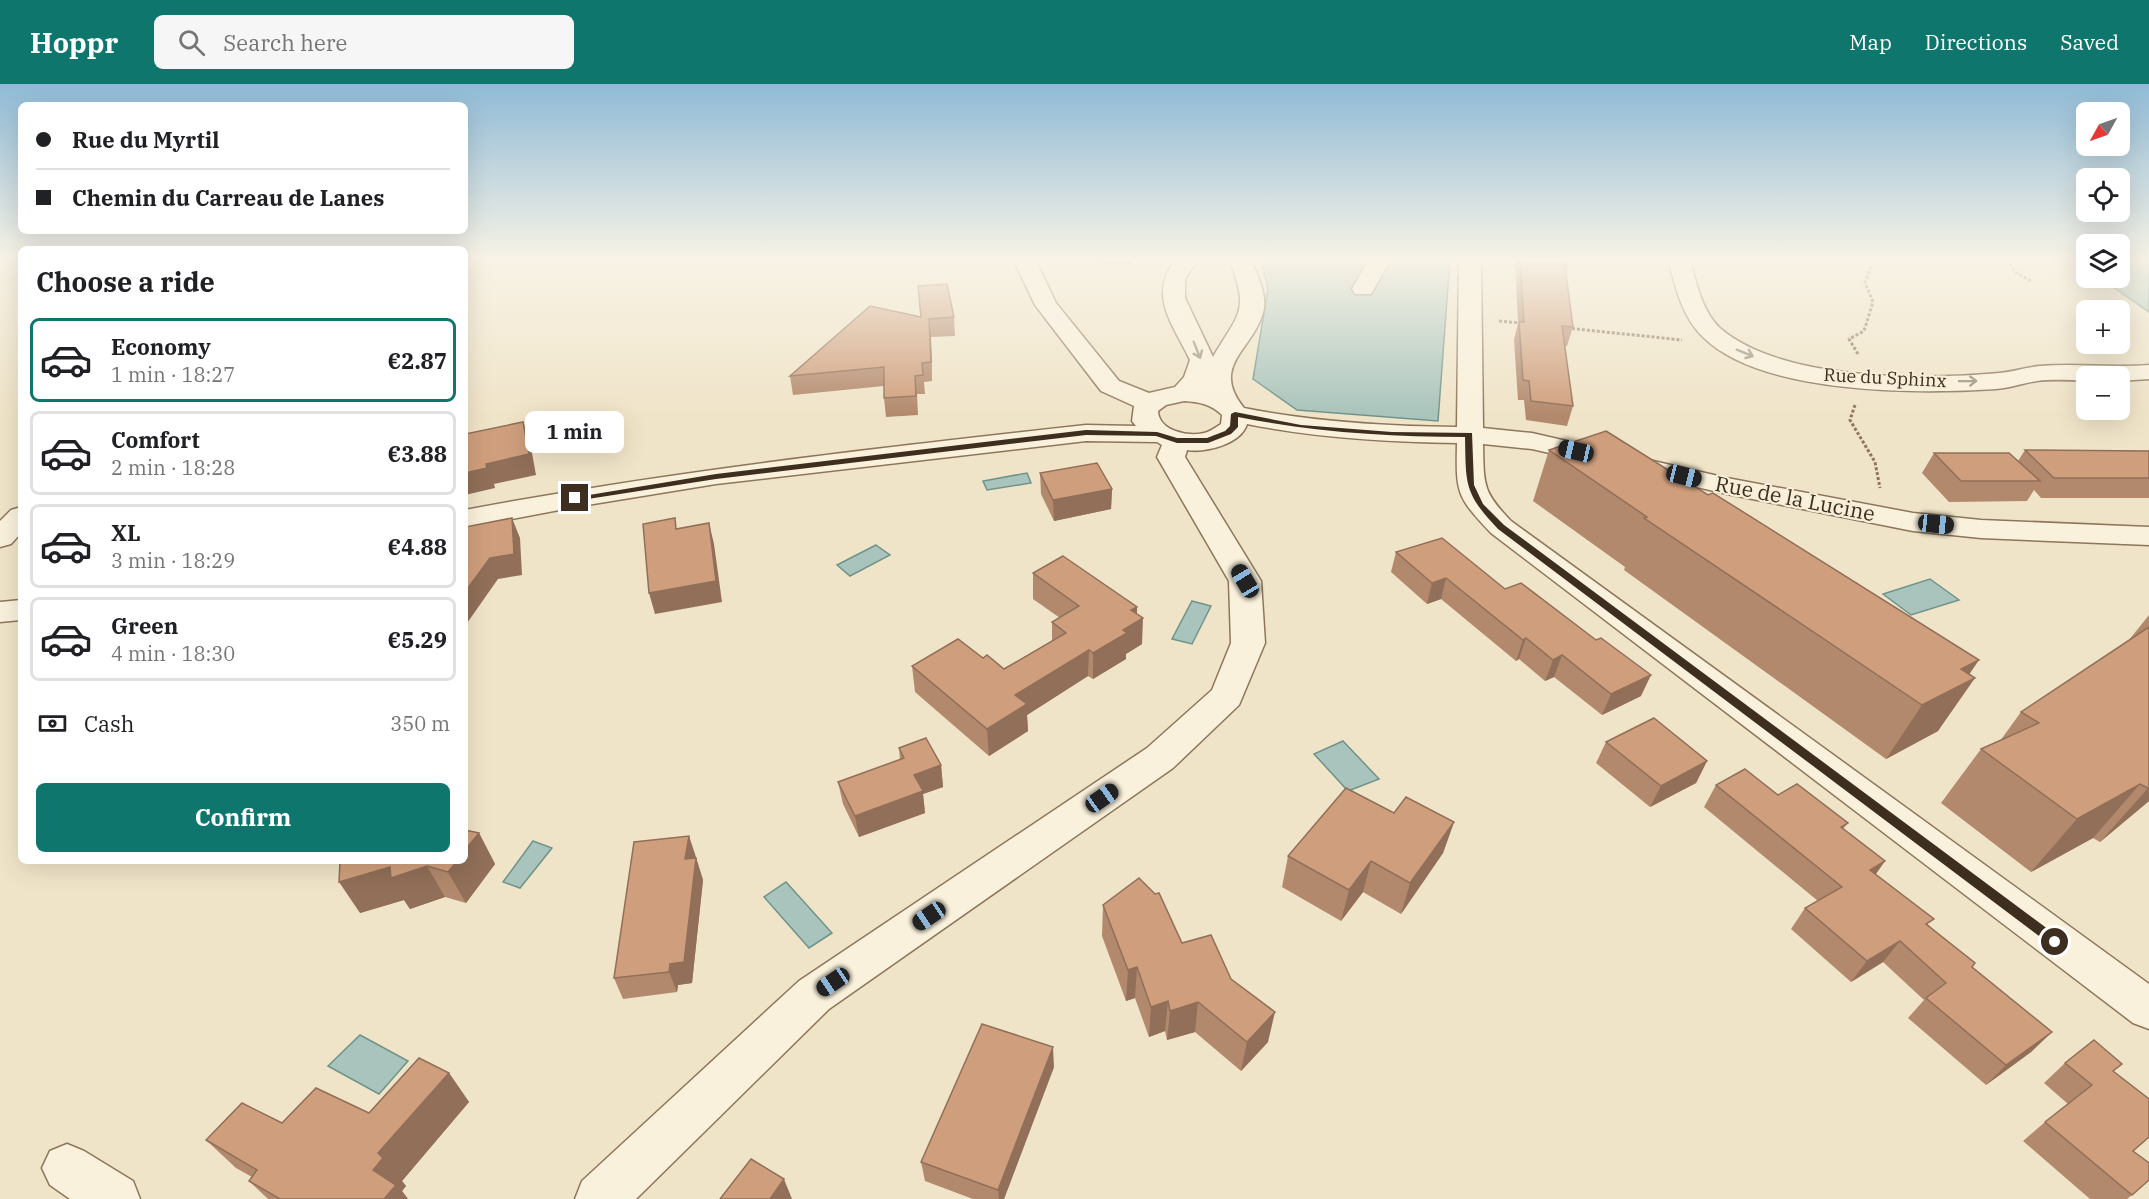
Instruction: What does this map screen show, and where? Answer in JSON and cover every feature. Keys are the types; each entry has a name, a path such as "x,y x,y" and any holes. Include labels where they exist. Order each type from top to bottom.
{"street":[{"path":"600,1199 814,995 1160,758 1227,696 1248,643 1245,581 1171,457 1157,423 1110,386 1051,311"},
{"path":"1179,311 1202,360 1196,379 1184,393"},
{"path":"1190,491 1197,460 1224,423 1218,381 1221,367 1250,311"},
{"path":"1470,311 1470,485 1480,505 1501,527 2149,1009"},
{"name":"Rue du Sphinx","path":"1696,311 1712,334 1728,345 1764,360 1816,376 1893,382 2001,381 2042,373 2123,375 2149,372"},
{"path":"1157,423 1171,394 1184,393 1214,398 1224,423"},
{"name":"Rue de la Lucine","path":"468,518 575,498 716,476 1157,423 1224,423 1392,434 1469,435 1532,441 1727,486 1913,522 1981,529 2149,536"},
{"path":"0,538 18,519"},
{"path":"0,612 18,610"},
{"path":"67,1168 115,1199"}],"path":[{"path":"1858,354 1849,339 1864,330 1872,311"},
{"path":"1470,318 1531,324"},
{"path":"1566,328 1728,345"},
{"path":"1856,404 1850,420 1875,462 1881,493"}],"water":[{"path":"1264,311 1446,311 1438,421 1297,410 1253,379"},
{"path":"1027,473 1031,483 987,490 983,481"},
{"path":"876,545 890,555 850,576 837,565"},
{"path":"1930,579 1959,600 1911,615 1883,594"},
{"path":"1192,601 1211,606 1192,644 1172,639"},
{"path":"1343,741 1379,779 1348,791 1314,754"},
{"path":"533,841 552,848 520,888 503,882"},
{"path":"786,882 832,933 809,948 764,897"},
{"path":"360,1035 408,1061 379,1094 328,1066"}],"building":[{"path":"864,311 893,311 921,317 920,311 953,311 954,317 929,319 931,362 922,363 923,375 915,376 916,396 884,398 884,367 790,376"},
{"path":"1523,311 1571,311 1573,327 1562,326 1573,406 1531,401 1529,381 1523,380 1519,322 1524,322"},
{"path":"523,422 529,454 486,464 487,468 468,472 468,433"},
{"path":"1606,431 1708,495 1713,493 1979,660 1961,669 1975,678 1922,705 1644,518 1647,517 1549,450"},
{"path":"2025,450 2149,451 2149,478 2054,478"},
{"path":"1934,453 2009,453 2040,481 1961,481"},
{"path":"1097,463 1112,489 1053,500 1040,473"},
{"path":"512,518 514,554 490,558 468,588 468,526"},
{"path":"675,518 676,529 709,523 716,581 649,593 643,524"},
{"path":"1442,538 1505,589 1521,583 1596,640 1601,638 1651,675 1611,694 1562,655 1553,660 1526,638 1523,640 1446,578 1432,583 1396,552"},
{"path":"1063,556 1137,607 1131,610 1143,618 1123,630 1127,633 1093,653 1089,650 1015,695 1027,704 987,729 912,666 958,639 983,658 987,655 1004,669 1066,633 1052,622 1079,606 1033,573"},
{"path":"2149,627 2148,788 2140,784 2077,819 1981,749 2039,723 2021,712"},
{"path":"1654,718 1707,761 1661,786 1606,742"},
{"path":"926,738 941,765 914,775 923,791 855,816 838,782 904,758 899,748"},
{"path":"1745,769 1778,795 1797,784 1848,823 1841,827 1885,861 1870,870 1934,919 1926,924 1975,963 1972,967 2052,1032 2006,1065 1926,998 1946,983 1900,941 1867,961 1805,908 1842,887 1716,785"},
{"path":"1346,788 1394,813 1406,797 1454,822 1410,883 1371,861 1349,890 1288,856"},
{"path":"468,831 479,833 468,846"},
{"path":"689,836 685,859 696,858 684,962 670,964 669,972 614,978 634,842"},
{"path":"340,864 455,864 448,872 427,866 391,878 390,867 339,882"},
{"path":"1139,878 1155,894 1159,893 1182,943 1211,935 1231,979 1275,1012 1247,1042 1198,1002 1170,1011 1168,1001 1151,1007 1137,967 1128,970 1103,905"},
{"path":"982,1024 1053,1047 998,1190 921,1162"},
{"path":"2094,1040 2122,1064 2113,1071 2149,1099 2149,1137 2133,1151 2149,1163 2149,1180 2132,1195 2045,1122 2092,1085 2065,1063"},
{"path":"419,1058 449,1073 378,1153 383,1158 373,1170 396,1185 384,1199 280,1199 249,1181 257,1170 206,1140 242,1103 282,1123 316,1088 369,1113"},
{"path":"751,1159 784,1179 770,1199 720,1199"}],"route":[{"path":"575,498 716,476 1086,433 1157,434 1177,441 1208,441 1220,437 1234,427 1235,414 1301,427 1392,434 1469,435 1470,485 1480,505 1501,527 2055,942"}]}
